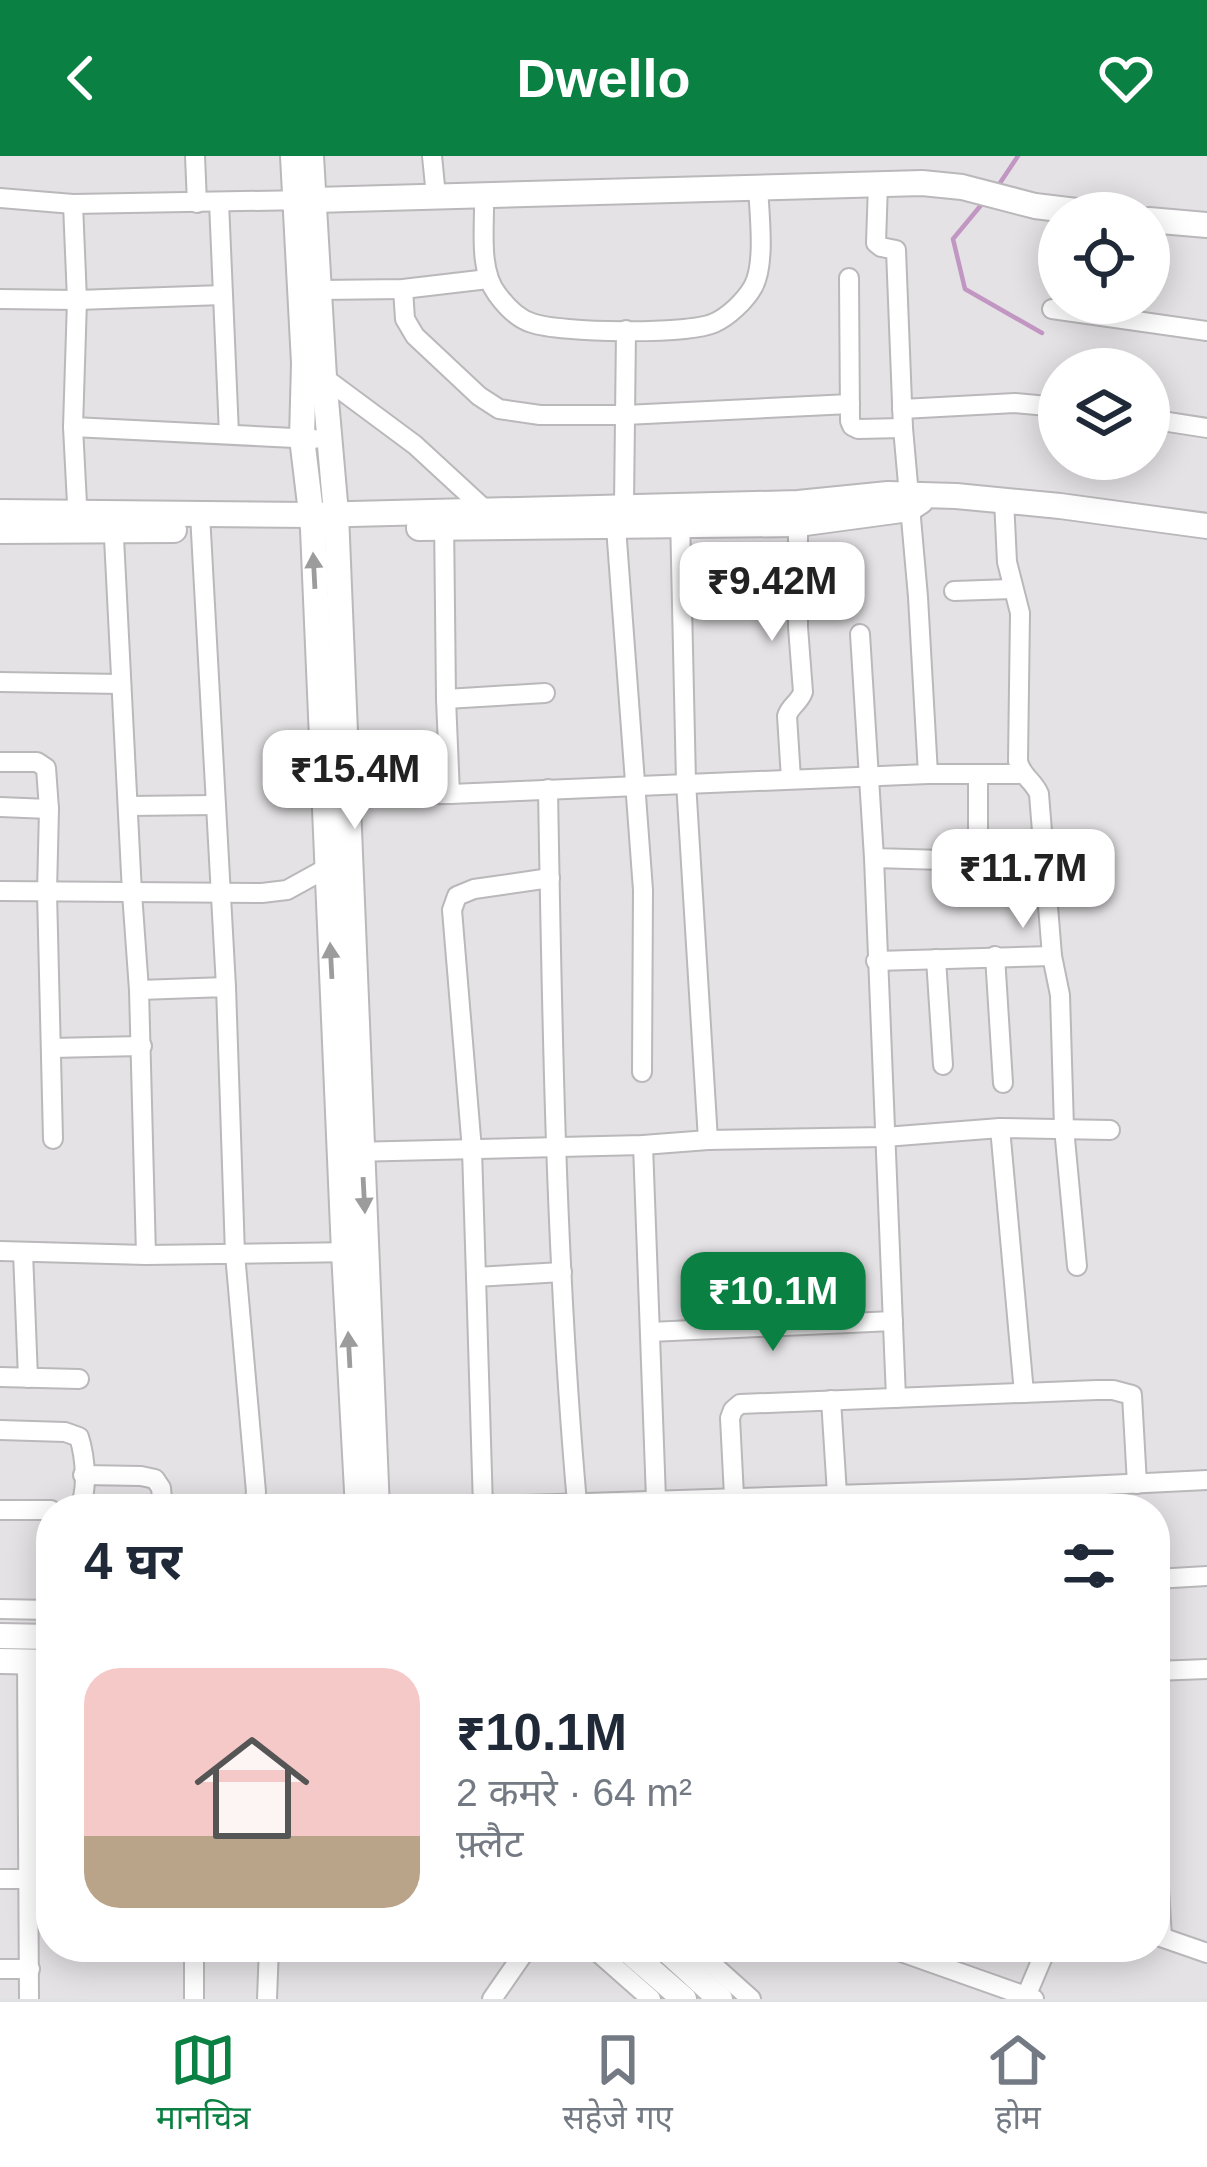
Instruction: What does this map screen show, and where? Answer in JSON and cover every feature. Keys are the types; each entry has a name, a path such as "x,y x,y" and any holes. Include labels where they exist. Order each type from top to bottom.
{"street":[{"path":"195,156 197,202"},
{"path":"293,156 320,290 314,370 302,439 324,522"},
{"path":"311,156 304,200 314,370 330,440 324,522 355,1252 358,1494"},
{"path":"432,156 436,196"},
{"path":"0,198 73,204 219,202 922,183 1038,206"},
{"path":"878,184 877,243 898,254 903,418 915,500 928,774"},
{"path":"484,196 488,279 522,319 535,325 692,329 718,322 738,306 757,278 758,186"},
{"path":"219,202 229,434"},
{"path":"73,204 78,522"},
{"path":"1170,222 1207,225"},
{"path":"849,278 852,426 858,429 1015,403 1038,405"},
{"path":"320,290 403,289 488,279"},
{"path":"403,289 406,325 490,404 517,413 625,415 850,404"},
{"path":"0,299 224,295"},
{"path":"1158,324 1207,331"},
{"path":"626,330 620,516 643,890 642,1072"},
{"path":"314,370 415,445 496,519"},
{"path":"1170,422 1207,428"},
{"path":"73,427 330,440"},
{"path":"0,531 78,522 798,513 956,496 1207,526"},
{"path":"1013,501 1006,562 1020,613 1018,761 1039,794 1052,956 1060,995 1064,1128 1077,1266"},
{"path":"0,512 78,522"},
{"path":"790,779 787,716 803,692 798,513"},
{"path":"680,515 686,782 708,1140"},
{"path":"444,520 450,794"},
{"path":"201,521 235,1254 256,1494"},
{"path":"113,522 140,990 146,1255"},
{"path":"954,591 1012,589"},
{"path":"860,634 896,1398"},
{"path":"0,682 121,684"},
{"path":"446,699 544,693"},
{"path":"0,762 46,768 53,1139"},
{"path":"978,774 978,894"},
{"path":"336,795 1023,774"},
{"path":"548,790 556,1148 576,1494"},
{"path":"336,795 327,868 351,1152"},
{"path":"129,806 216,805"},
{"path":"0,807 49,809"},
{"path":"874,858 978,861"},
{"path":"0,892 287,890 327,868"},
{"path":"495,1494 452,910 458,896 473,889 550,878"},
{"path":"995,956 1003,1083"},
{"path":"876,962 1052,956"},
{"path":"936,958 943,1064"},
{"path":"140,990 226,987"},
{"path":"51,1048 142,1046"},
{"path":"351,1152 886,1137 1000,1128 1109,1130"},
{"path":"1000,1128 1024,1393"},
{"path":"644,1145 656,1494"},
{"path":"0,1251 355,1252"},
{"path":"23,1252 28,1378"},
{"path":"355,1252 376,1494"},
{"path":"476,1277 562,1272"},
{"path":"650,1333 892,1321"},
{"path":"0,1377 79,1379"},
{"path":"734,1494 730,1418 740,1404 1113,1390 1132,1395 1137,1484"},
{"path":"831,1400 837,1494"},
{"path":"0,1430 74,1433 81,1443 84,1494"},
{"path":"83,1475 155,1479 162,1494"},
{"path":"1062,1494 1207,1480"},
{"path":"0,1510 36,1510"},
{"path":"1170,1578 1207,1576"},
{"path":"0,1609 36,1610"},
{"path":"0,1636 36,1637"},
{"path":"0,1661 36,1662"},
{"path":"1170,1670 1207,1669"},
{"path":"29,1999 28,1778 36,1694"},
{"path":"28,1778 36,1778"},
{"path":"0,1879 29,1879"},
{"path":"1170,1940 1207,1953"},
{"path":"194,1962 194,1999"},
{"path":"267,1999 268,1962"},
{"path":"493,1999 518,1962"},
{"path":"609,1962 651,1999"},
{"path":"641,1962 684,1999"},
{"path":"679,1962 720,1999"},
{"path":"710,1962 751,1999"},
{"path":"928,1962 1028,1998 1041,1962"},
{"path":"0,1969 30,1969"}],"waterway":[{"path":"998,186 1018,156"},
{"path":"982,204 953,239 965,289 1042,333"}]}
